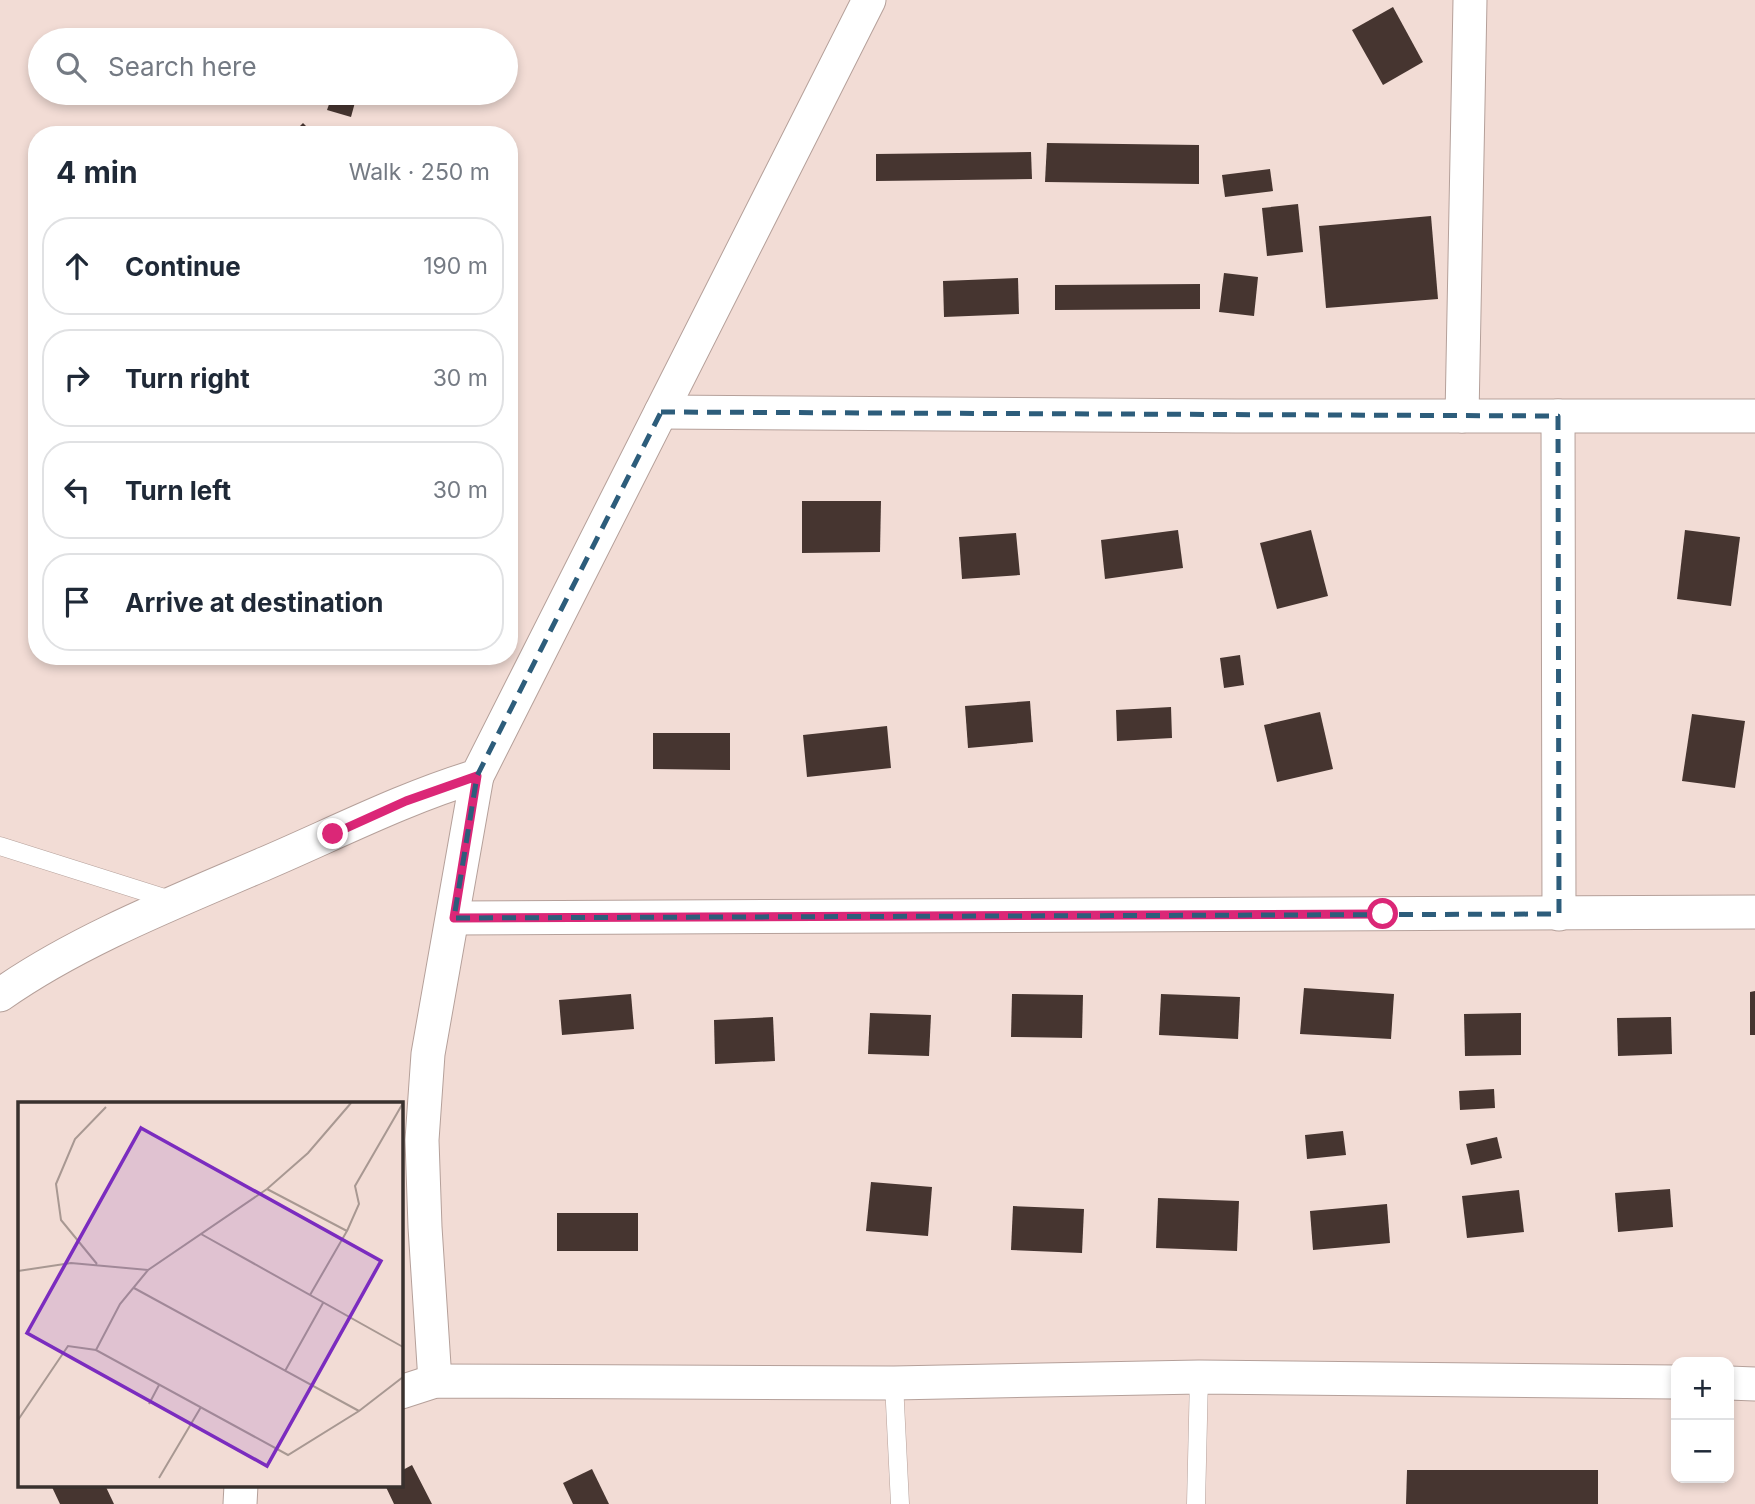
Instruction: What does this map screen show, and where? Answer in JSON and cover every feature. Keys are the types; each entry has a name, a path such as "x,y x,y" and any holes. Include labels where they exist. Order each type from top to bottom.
{"street":[{"path":"435,1381 422,1140 428,1054 477,776 869,0"},
{"path":"1462,416 1470,0"},
{"path":"661,412 1755,416"},
{"path":"1558,416 1559,914"},
{"path":"0,995 24,978 84,946 177,902 406,801 477,776"},
{"path":"454,918 1755,912"},
{"path":"402,1392 435,1381 894,1383 1199,1377 1671,1382"},
{"path":"1734,1383 1755,1384"},
{"path":"240,1504 242,1486"}],"lane":[{"path":"0,846 177,902"},
{"path":"1196,1504 1199,1377"},
{"path":"894,1383 900,1504"}],"highlighted area":[{"path":"661,412 1558,416 1559,914 454,918 477,776"}],"building":[{"path":"1393,7 1423,62 1383,85 1352,30"},
{"path":"329,105 354,105 351,117 327,110"},
{"path":"1047,143 1199,145 1199,184 1045,182"},
{"path":"1031,152 1032,179 876,181 876,154"},
{"path":"1270,169 1273,191 1225,197 1222,175"},
{"path":"1298,204 1303,252 1267,256 1262,208"},
{"path":"1431,216 1438,299 1326,308 1319,226"},
{"path":"1224,273 1258,277 1254,316 1219,312"},
{"path":"1018,278 1019,314 944,317 943,281"},
{"path":"1200,284 1200,309 1055,310 1055,285"},
{"path":"802,501 881,501 880,552 802,553"},
{"path":"1178,530 1183,568 1105,579 1101,540"},
{"path":"1311,530 1328,596 1277,609 1260,543"},
{"path":"1685,530 1740,537 1731,606 1677,599"},
{"path":"1016,533 1020,575 962,579 959,537"},
{"path":"1240,655 1244,685 1224,688 1220,658"},
{"path":"1030,701 1033,742 968,748 965,706"},
{"path":"1171,707 1172,738 1117,741 1116,710"},
{"path":"1320,712 1333,769 1277,782 1264,725"},
{"path":"1692,714 1745,721 1735,788 1682,781"},
{"path":"887,726 891,768 807,777 803,735"},
{"path":"653,733 730,733 730,770 653,769"},
{"path":"1304,988 1394,994 1391,1039 1300,1034"},
{"path":"1755,991 1755,1035 1750,1035 1750,992"},
{"path":"631,994 634,1029 562,1035 559,1000"},
{"path":"1012,994 1083,995 1082,1038 1011,1037"},
{"path":"1161,994 1240,997 1238,1039 1159,1035"},
{"path":"870,1013 931,1015 929,1056 868,1054"},
{"path":"1521,1013 1521,1055 1465,1056 1464,1014"},
{"path":"773,1017 775,1061 715,1064 714,1020"},
{"path":"1671,1017 1672,1054 1618,1056 1617,1018"},
{"path":"1494,1089 1495,1108 1460,1110 1459,1091"},
{"path":"1343,1131 1346,1155 1307,1159 1305,1135"},
{"path":"1497,1137 1502,1158 1471,1165 1466,1144"},
{"path":"871,1182 932,1187 928,1236 866,1231"},
{"path":"1670,1189 1673,1227 1618,1232 1615,1193"},
{"path":"1519,1190 1524,1232 1467,1238 1462,1196"},
{"path":"1158,1198 1239,1201 1237,1251 1156,1248"},
{"path":"1387,1204 1390,1243 1313,1250 1310,1211"},
{"path":"1013,1206 1084,1209 1082,1253 1011,1250"},
{"path":"557,1213 638,1213 638,1251 557,1251"},
{"path":"412,1465 432,1504 394,1504 385,1486 402,1486 402,1470"},
{"path":"592,1469 609,1504 573,1504 563,1483"},
{"path":"1407,1470 1598,1470 1598,1504 1406,1504"},
{"path":"51,1486 105,1486 114,1504 60,1504"}],"route":[{"path":"333,834 406,801 477,776 454,918 1383,914"}]}
